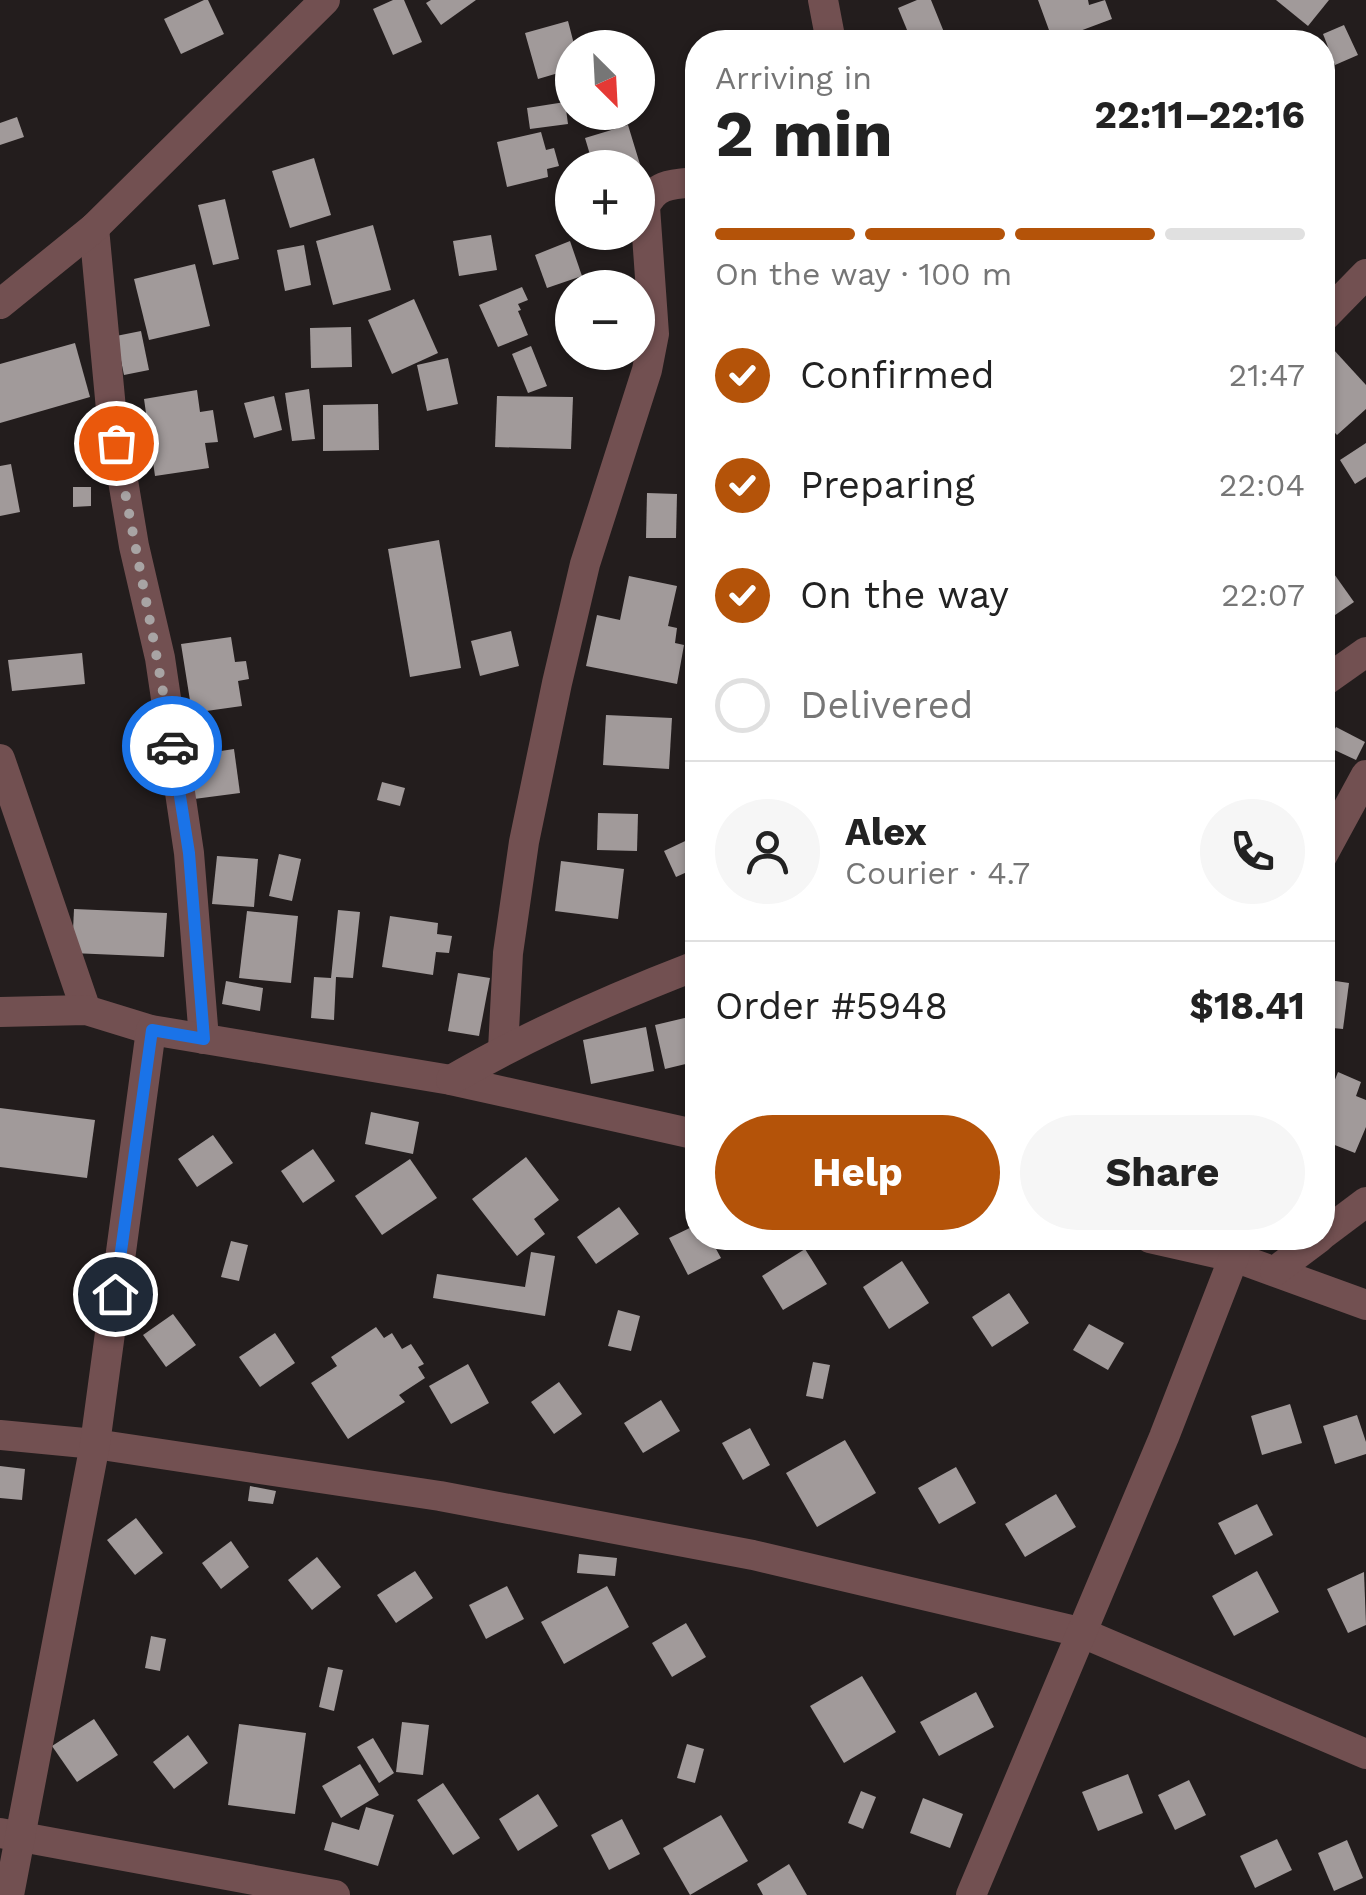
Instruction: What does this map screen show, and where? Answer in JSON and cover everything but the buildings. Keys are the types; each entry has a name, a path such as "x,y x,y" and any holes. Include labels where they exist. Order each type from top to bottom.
{"street":[{"path":"0,304 94,228 325,0"},
{"path":"823,0 829,30"},
{"path":"504,1050 508,953 524,842 553,700 586,564 647,370 654,334 645,207 649,198 666,184 685,183"},
{"path":"94,228 111,409 134,546 160,658 189,853 204,1039"},
{"path":"1335,306 1366,274"},
{"path":"1335,674 1366,652"},
{"path":"0,759 86,1010"},
{"path":"1335,832 1366,775"},
{"path":"452,1080 598,1004 685,969"},
{"path":"0,1012 86,1010 152,1030 452,1080 685,1132"},
{"path":"10,1895 10,1834 94,1444 152,1030"},
{"path":"1335,1225 1366,1202"},
{"path":"971,1895 1164,1437 1234,1250"},
{"path":"1240,1250 1275,1270 1366,1305"},
{"path":"1275,1270 1302,1250"},
{"path":"0,1435 94,1444 440,1496 714,1548 1080,1632 1366,1754"},
{"path":"10,1834 335,1895"}],"way so far":[{"path":"116,443 134,546 160,658 172,746"}],"route":[{"path":"115,1294 152,1030 204,1039 189,853 172,746"}]}
